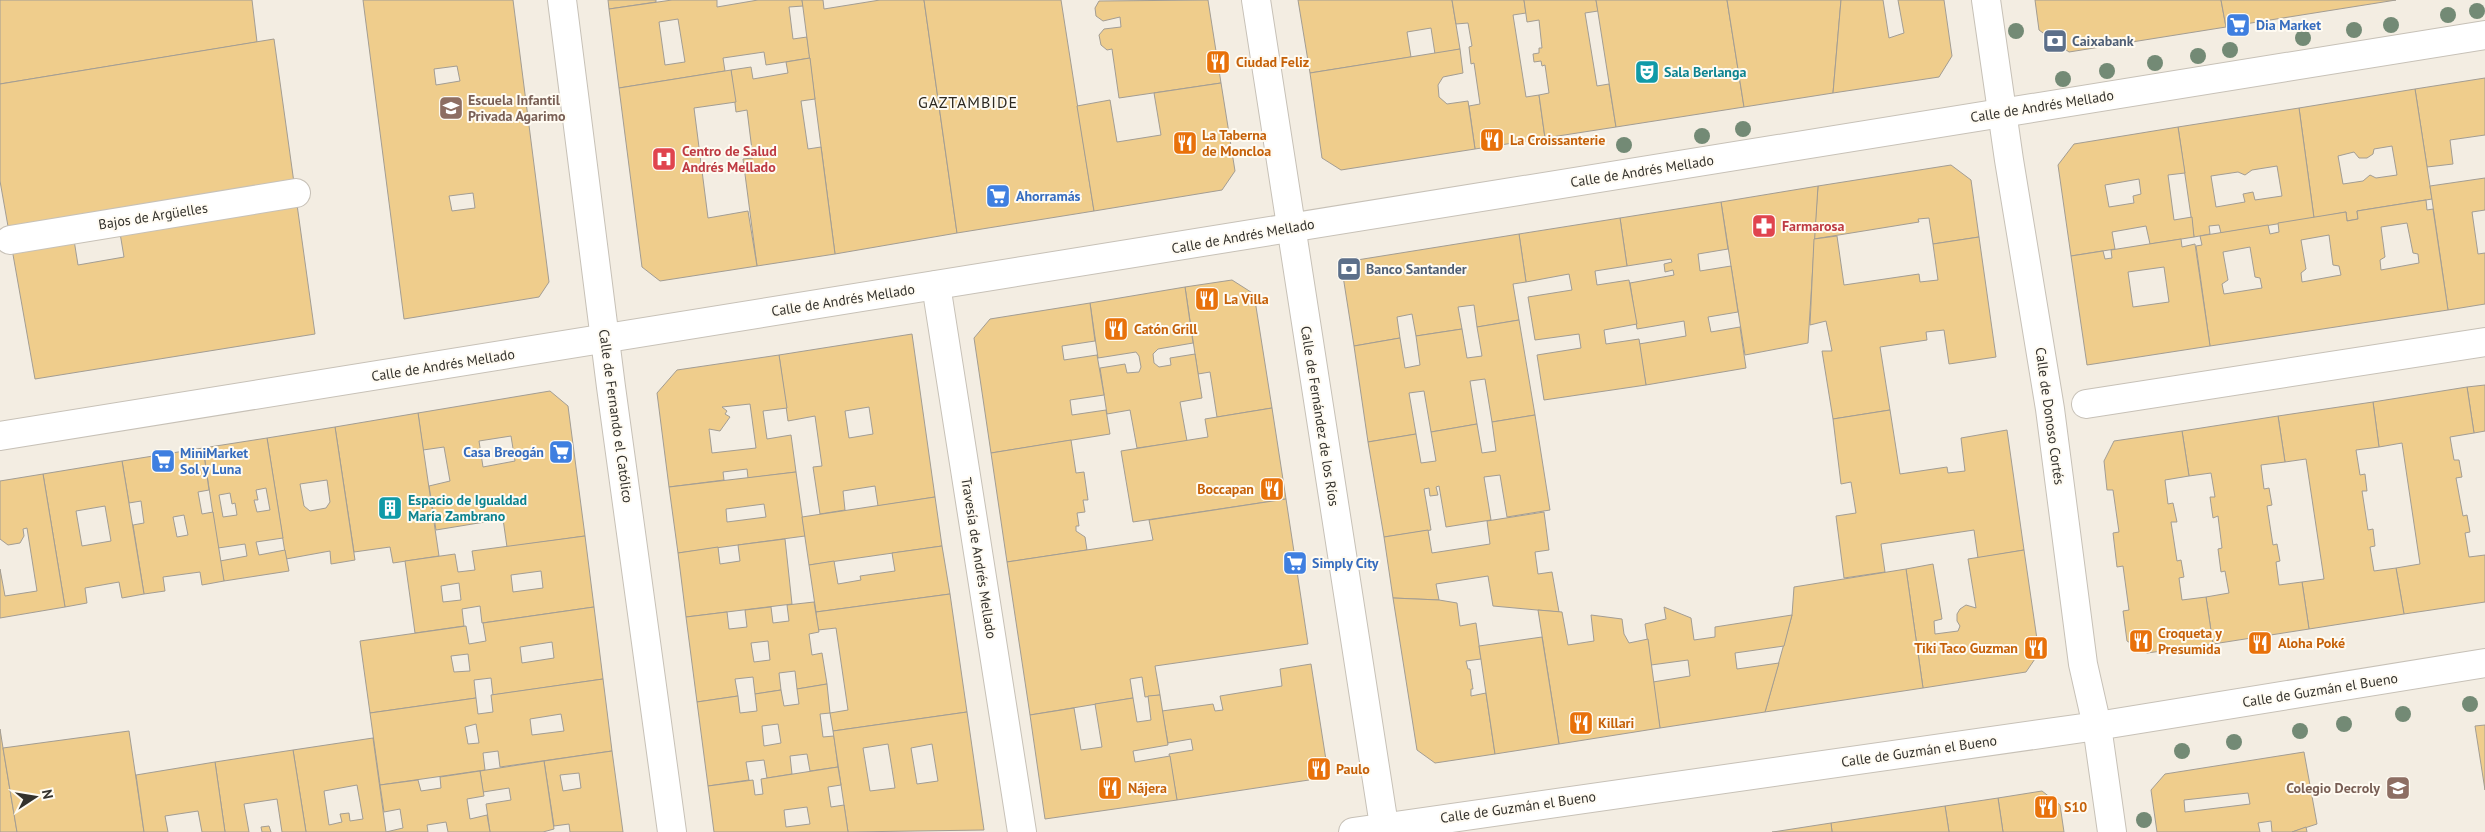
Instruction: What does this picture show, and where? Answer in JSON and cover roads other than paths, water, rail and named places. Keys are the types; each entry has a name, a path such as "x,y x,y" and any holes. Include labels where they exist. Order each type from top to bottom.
{"street":[{"name":"Calle de Fernando el Católico","path":"562,0 605,338 672,832"},
{"name":"Calle de Fernández de los Ríos","path":"1256,0 1384,830"},
{"name":"Calle de Donoso Cortés","path":"1986,0 2002,113 2050,409 2083,664 2096,726 2112,832"},
{"name":"Calle de Andrés Mellado","path":"0,436 2485,35"},
{"name":"Bajos de Argüelles","path":"10,240 296,192"},
{"name":"Travesía de Andrés Mellado","path":"936,285 1022,832"},
{"path":"2086,404 2485,342"},
{"name":"Calle de Guzmán el Bueno","path":"1353,832 1384,830 2096,726 2485,663"}],"place":[{"name":"Dia Market","path":"2238,25"},
{"name":"Caixabank","path":"2055,41"},
{"name":"Ciudad Feliz","path":"1218,62"},
{"name":"Sala Berlanga","path":"1647,72"},
{"name":"Escuela Infantil Privada Agarimo","path":"451,108"},
{"name":"La Croissanterie","path":"1492,140"},
{"name":"La Taberna de Moncloa","path":"1185,143"},
{"name":"Centro de Salud Andrés Mellado","path":"664,159"},
{"name":"Ahorramás","path":"998,196"},
{"name":"Farmarosa","path":"1764,226"},
{"name":"Banco Santander","path":"1349,269"},
{"name":"La Villa","path":"1207,299"},
{"name":"Catón Grill","path":"1116,329"},
{"name":"Casa Breogán","path":"561,452"},
{"name":"MiniMarket Sol y Luna","path":"163,461"},
{"name":"Boccapan","path":"1272,489"},
{"name":"Espacio de Igualdad María Zambrano","path":"390,508"},
{"name":"Simply City","path":"1295,563"},
{"name":"Croqueta y Presumida","path":"2141,641"},
{"name":"Aloha Poké","path":"2260,643"},
{"name":"Tiki Taco Guzman","path":"2036,648"},
{"name":"Killari","path":"1581,723"},
{"name":"Paulo","path":"1319,769"},
{"name":"Nájera","path":"1110,788"},
{"name":"Colegio Decroly","path":"2398,788"},
{"name":"S10","path":"2046,807"}],"district":[{"name":"GAZTAMBIDE","path":"968,102"}]}
